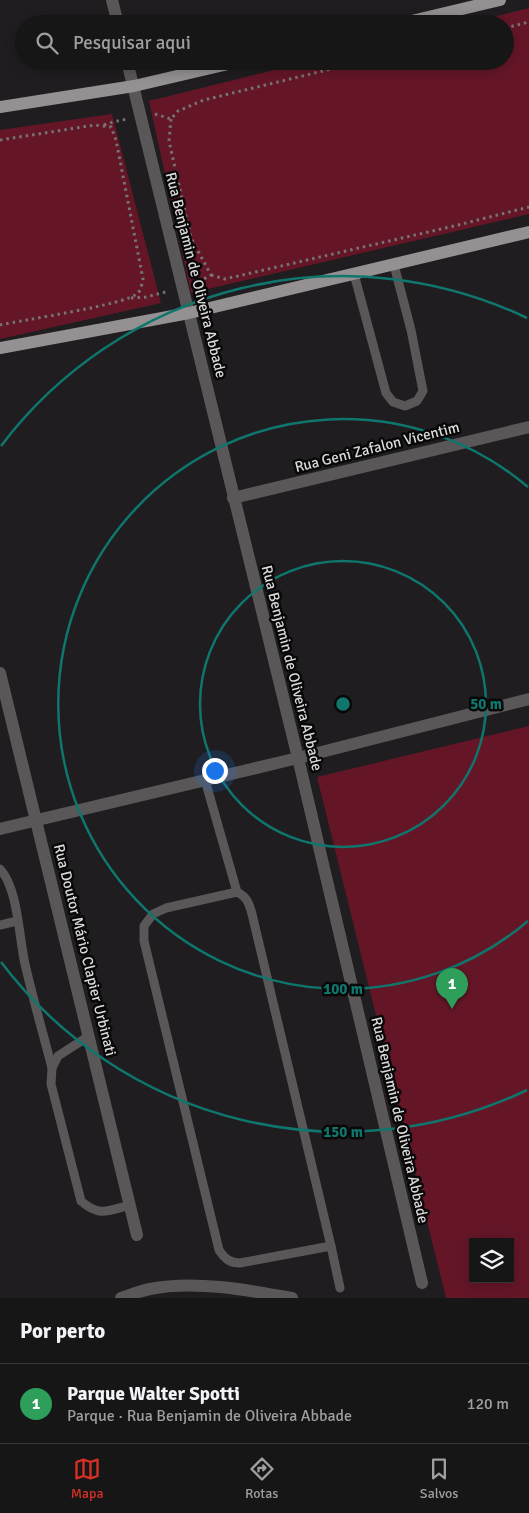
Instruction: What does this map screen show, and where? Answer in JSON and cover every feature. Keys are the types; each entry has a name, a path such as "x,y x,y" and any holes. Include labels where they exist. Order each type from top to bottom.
{"main road":[{"path":"438,15 500,0"},
{"path":"0,107 134,86 202,70"},
{"path":"0,348 189,313 529,232"}],"street":[{"path":"112,0 116,15"},
{"name":"Rua Benjamin de Oliveira Abbade","path":"130,70 298,758 422,1284"},
{"name":"Rua Geni Zafalon Vicentim","path":"234,498 529,427"},
{"name":"Rua Doutor Mário Clapier Urbinati","path":"0,673 137,1235"},
{"path":"0,829 298,758 529,699"},
{"path":"120,1298 150,1289 199,1286 292,1298"}],"lane":[{"path":"354,274 386,393 393,402 405,406 417,401 423,391 411,330 394,265"},
{"path":"205,780 236,892"},
{"path":"0,869 7,878 25,963 52,1068 51,1084 81,1202 90,1209 104,1212 130,1205"},
{"path":"330,1246 240,1264 232,1263 223,1257 219,1250 144,941 144,926 153,914 166,908 236,892 243,895 248,902 252,914 340,1288"},
{"path":"0,925 17,921"},
{"path":"52,1068 58,1056 89,1036"}],"path":[{"path":"514,26 529,22"},
{"path":"103,126 113,122 155,114 171,119 178,111 204,100 327,70"},
{"path":"0,140 95,125 111,127 116,140 143,270 143,279 138,292 131,298 105,305 0,325"},
{"path":"211,275 224,279 529,207"}],"shaded area":[{"path":"529,8 529,214 191,293 149,101 275,70 514,70 514,15 501,15"},
{"path":"112,114 161,303 0,339 0,130"},
{"path":"529,726 529,1298 446,1298 317,777"}],"place":[{"name":"Parque Walter Spotti","path":"452,1009"}]}
